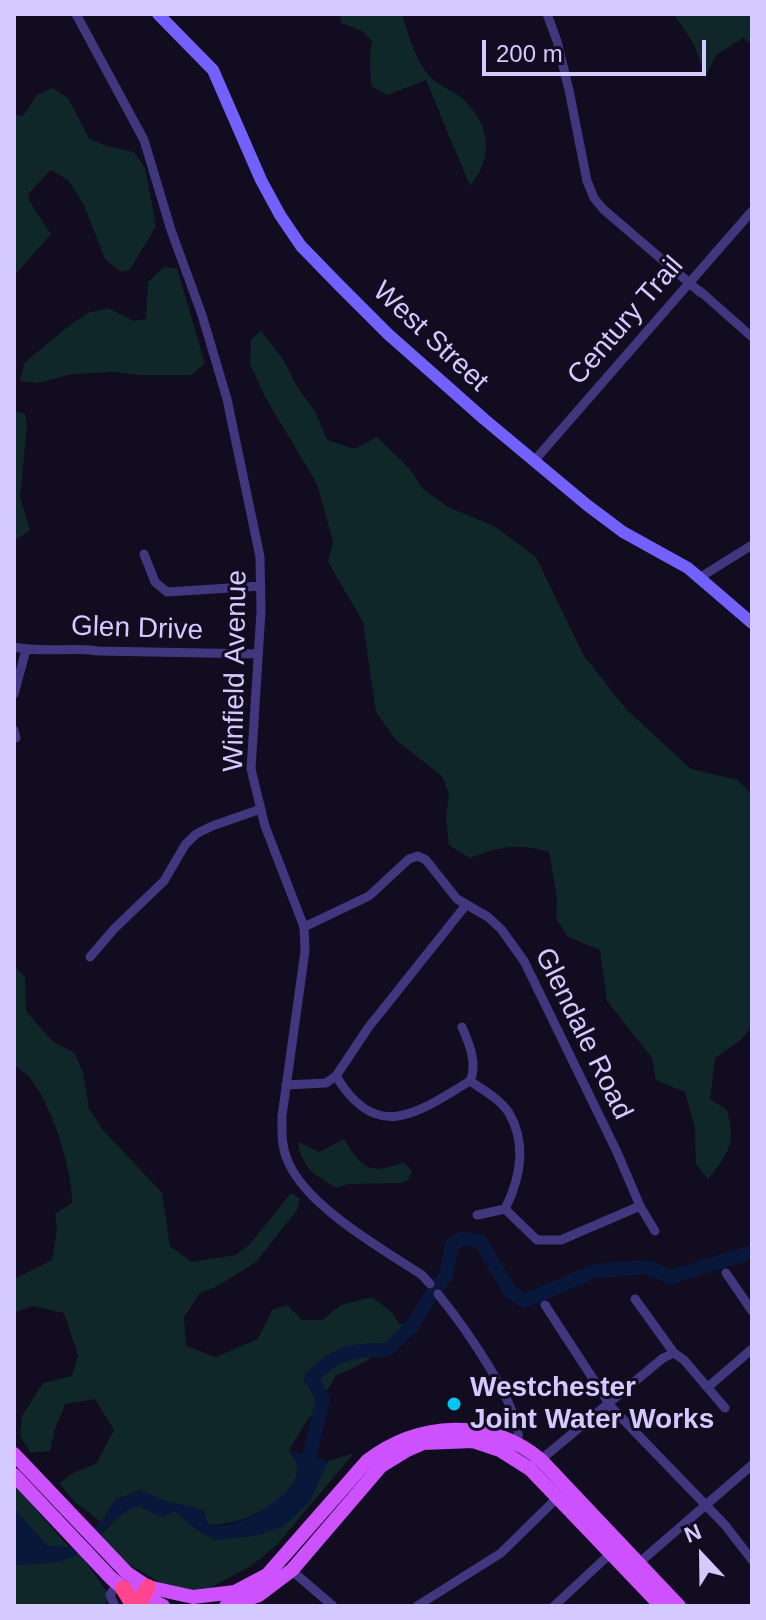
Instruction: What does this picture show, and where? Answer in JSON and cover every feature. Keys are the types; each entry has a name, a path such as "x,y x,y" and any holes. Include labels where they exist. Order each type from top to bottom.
{"highway":[{"path":"122,1581 141,1599"}],"main road":[{"path":"226,1606 259,1595 274,1586 287,1566 381,1466 407,1450 439,1441 473,1441 515,1450 640,1562 679,1606"},
{"path":"14,1454 78,1533 122,1581 141,1599 163,1606"},
{"path":"535,1465 557,1498 661,1606"},
{"path":"14,1475 78,1533"},
{"path":"141,1599 219,1596 287,1566"}],"street":[{"name":"Winfield Avenue","path":"76,14 144,140 171,230 202,315 235,435 260,557 251,769 265,826 304,927 305,951 286,1085 282,1140 295,1175 311,1197 422,1275 430,1284"},
{"name":"West Street","path":"158,14 213,70 261,180 301,246 388,334 534,461 623,532 653,547 699,578 752,623"},
{"path":"547,14 560,53 587,181 594,198 603,209 692,279 701,293 752,337"},
{"name":"Century Trail","path":"534,461 752,211"},
{"path":"699,578 752,545"},
{"path":"144,554 155,582 167,592 261,586"},
{"name":"Glen Drive","path":"14,647 26,650 73,648 258,654"},
{"path":"14,694 26,650"},
{"path":"90,957 164,881 185,845 196,834 261,809"},
{"name":"Glendale Road","path":"304,927 369,896 409,859 418,856 426,860 452,894 501,929 524,961 640,1206 655,1231"},
{"path":"286,1085 326,1083 336,1076 368,1028 466,905"},
{"path":"336,1076 357,1105 386,1117 404,1117 470,1081 473,1074 472,1057 462,1027"},
{"path":"470,1081 508,1110 520,1148 520,1171 505,1209"},
{"path":"505,1209 529,1235 547,1242 575,1236 640,1206"},
{"path":"477,1215 505,1209"},
{"path":"726,1273 752,1311"},
{"path":"438,1294 486,1361 515,1419 520,1437 515,1450"},
{"path":"635,1299 674,1353 725,1408"},
{"path":"545,1305 608,1403 633,1433 704,1504 752,1560"},
{"path":"708,1387 752,1349"},
{"path":"535,1465 663,1358 674,1353"},
{"path":"640,1562 752,1465"},
{"path":"417,1606 501,1553 557,1498"},
{"path":"554,1606 610,1554"},
{"path":"287,1566 333,1606"},
{"path":"115,1606 110,1595 122,1581"}],"green space":[{"path":"340,14 402,14 420,63 430,77 462,98 480,122 486,144 485,154 483,165 470,186 426,80 387,95 371,86 372,41 362,31 341,23"},
{"path":"674,14 752,14 752,44 743,38 716,55 705,78 694,44"},
{"path":"52,88 68,98 89,138 106,146 134,152 145,168 156,226 130,270 121,272 105,259 84,205 68,180 51,170 28,194 51,234 14,276 14,114 23,116 37,95"},
{"path":"164,267 177,268 205,364 191,375 114,372 73,374 37,383 20,381 24,363 88,313 108,308 134,321 146,319 148,282"},
{"path":"261,331 283,359 296,385 316,413 327,440 354,449 377,437 409,468 423,489 448,507 494,526 536,557 584,656 626,709 691,769 738,780 752,795 752,1026 741,1040 715,1058 710,1099 727,1110 731,1131 726,1154 708,1179 696,1164 695,1129 685,1092 656,1080 652,1058 607,1001 600,950 568,937 556,918 557,898 549,852 509,847 470,858 449,845 446,817 449,795 442,776 397,741 376,712 363,622 328,562 333,542 317,484 265,397 250,364 251,339"},
{"path":"14,411 25,414 27,425 20,497 30,530 14,541"},
{"path":"14,965 25,977 26,1011 52,1041 75,1053 83,1073 89,1109 103,1130 162,1193 170,1246 192,1262 236,1255 250,1244 291,1193 300,1199 297,1210 256,1262 218,1286 200,1293 184,1317 186,1346 216,1357 258,1339 272,1310 287,1305 302,1320 322,1320 341,1305 372,1297 393,1313 399,1324 421,1323 417,1332 336,1375 289,1451 297,1467 293,1483 275,1502 249,1517 223,1524 206,1523 139,1490 115,1500 101,1522 75,1502 59,1483 75,1472 96,1464 114,1430 95,1399 65,1404 50,1451 31,1453 20,1436 22,1416 43,1383 72,1376 78,1355 64,1313 32,1306 14,1313 14,1279 52,1260 57,1229 55,1214 72,1203 69,1175 54,1123 33,1082 14,1064"},
{"path":"344,1139 361,1163 368,1167 383,1168 404,1162 412,1171 408,1180 400,1183 349,1184 336,1188 306,1164 298,1142 319,1152"},
{"path":"354,1453 276,1546 251,1566 204,1591 179,1593 119,1559 101,1535 124,1510 139,1506 162,1517 175,1511 215,1540 321,1474 328,1461"},
{"path":"14,1484 76,1555 79,1552 107,1592 104,1606 14,1606"}],"water":[{"path":"289,1451 328,1461 310,1501 284,1526 255,1536 215,1540 175,1511 162,1517 139,1506 121,1515 76,1555 54,1562 14,1565 14,1508 48,1546 70,1547 101,1522 115,1500 139,1490 163,1500 204,1510 208,1524 227,1525 260,1512 290,1487 297,1468 296,1460"}],"waterway":[{"path":"305,1474 323,1399 311,1378 328,1363 346,1354 387,1350 412,1326 446,1276 452,1245 462,1238 481,1242 509,1290 524,1301 595,1271 646,1267 671,1277 752,1252"}],"place":[{"name":"Westchester Joint Water Works","path":"454,1404"}]}
